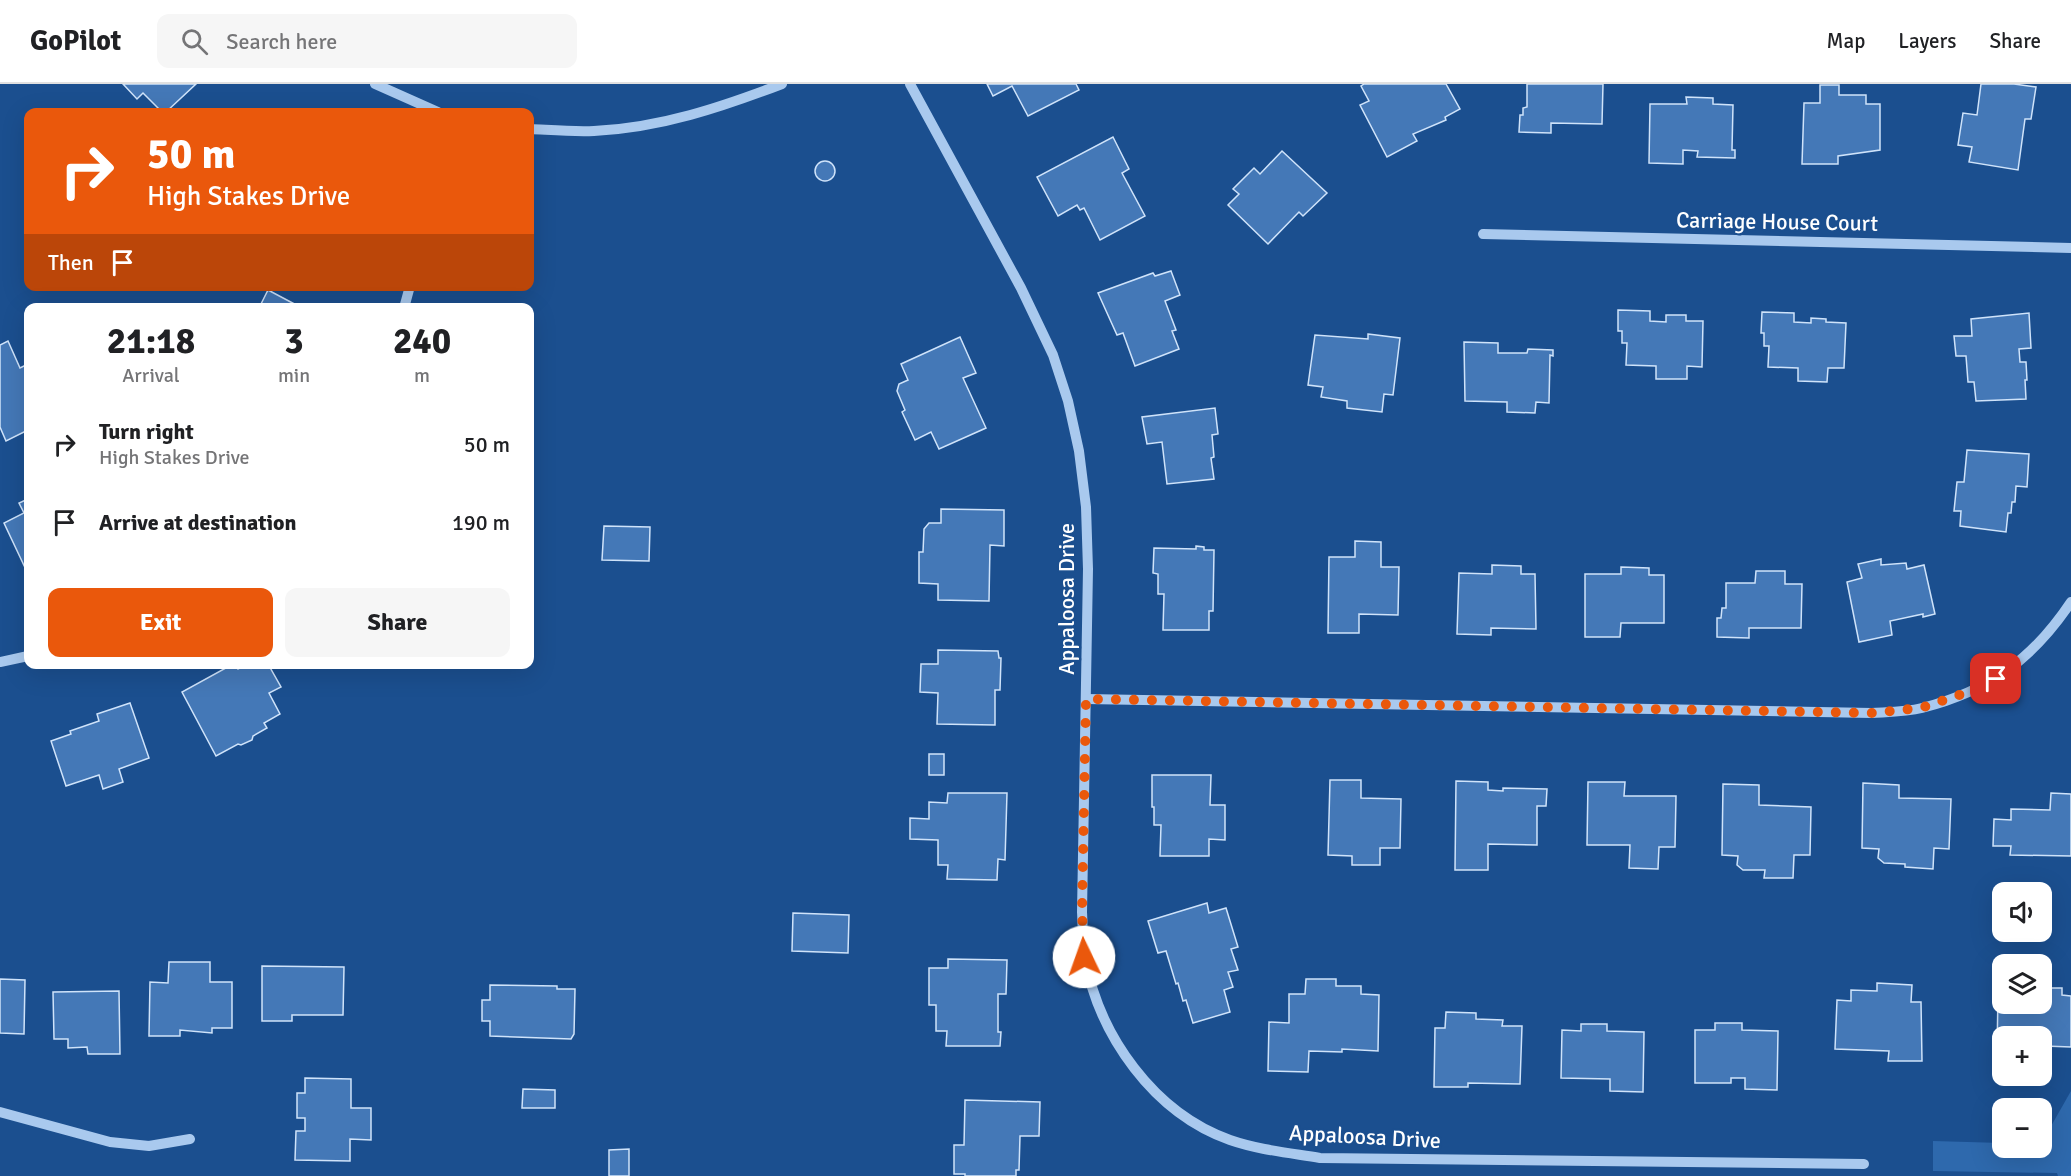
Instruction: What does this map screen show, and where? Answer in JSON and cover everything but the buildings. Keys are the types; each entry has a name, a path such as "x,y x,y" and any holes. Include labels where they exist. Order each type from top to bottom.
{"street":[{"path":"375,84 429,108"},
{"path":"534,129 594,131 658,123 730,104 782,84"},
{"name":"Appaloosa Drive","path":"910,84 1021,288 1053,356 1068,401 1079,451 1086,507 1088,570 1082,912 1084,957 1094,995 1111,1032 1137,1073 1164,1100 1194,1124 1229,1140 1320,1158 1864,1164"},
{"name":"Carriage House Court","path":"1483,234 2071,248"},
{"path":"1086,699 1881,712 1921,708 1996,679 2025,657 2056,623 2071,602"},
{"path":"0,662 24,657"},
{"path":"0,1112 110,1142 148,1146 190,1139"}],"shaded area":[{"path":"2071,1091 2071,1176 2058,1176 2057,1173 1933,1171 1933,1141 1992,1143 1992,1158 2052,1158 2052,1124"}],"route":[{"path":"1084,957 1082,912 1086,699 1872,713 1921,708 1996,679"}]}
